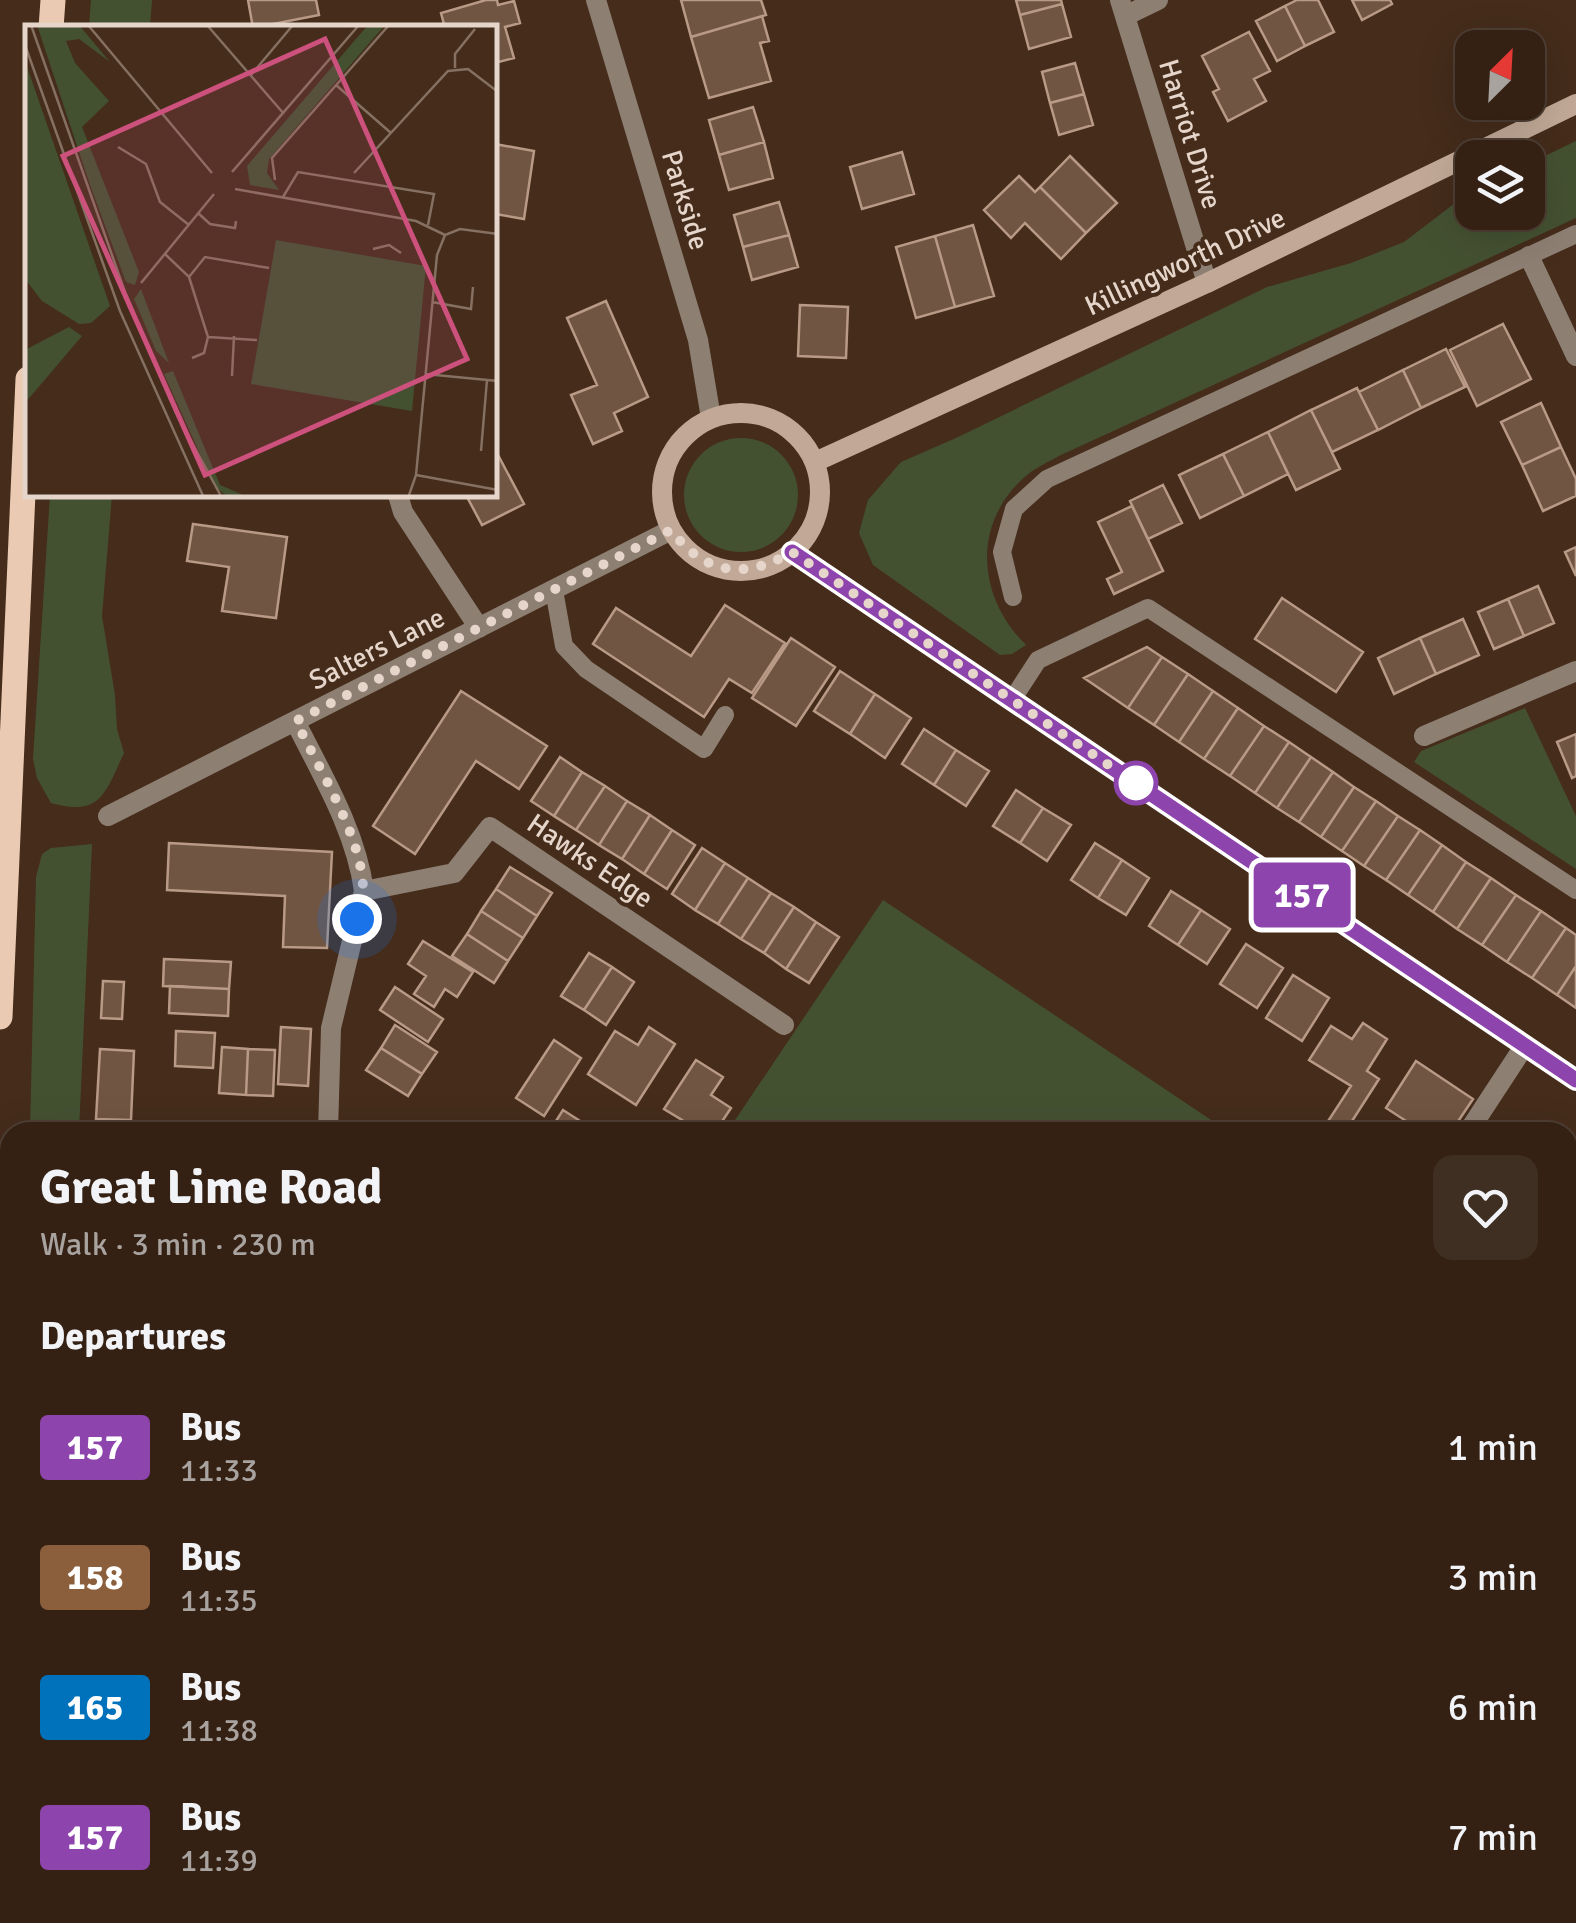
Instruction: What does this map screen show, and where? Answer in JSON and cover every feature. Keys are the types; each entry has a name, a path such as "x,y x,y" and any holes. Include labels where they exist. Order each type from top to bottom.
{"main road":[{"path":"52,25 54,0"},
{"name":"Killingworth Drive","path":"815,462 1207,284 1576,104"},
{"path":"738,412 772,418 795,434 815,462 820,489 817,517 803,541 768,566 733,571 707,564 684,548 671,530 662,504 665,467 678,442 711,418 738,412"},
{"path":"0,1017 25,448"},
{"path":"792,552 1576,1080"}],"street":[{"name":"Parkside","path":"596,0 698,340 711,418"},
{"path":"1123,8 1158,0"},
{"name":"Harriot Drive","path":"1123,8 1207,284"},
{"path":"1529,256 1576,356"},
{"path":"399,498 404,512 479,628"},
{"name":"Salters Lane","path":"108,816 671,530"},
{"path":"1424,736 1576,671"},
{"path":"296,721 346,826 364,891 331,1028 328,1122"},
{"name":"Hawks Edge","path":"364,891 454,873 490,827 784,1025"},
{"path":"1475,1122 1525,1046"}],"lane":[{"path":"1014,597 1002,552 1014,509 1047,479 1576,234"},
{"path":"554,590 564,646 586,669 704,749 725,715"},
{"path":"1012,700 1038,660 1148,608 1576,890"}],"green space":[{"path":"91,0 152,0 150,25 89,25"},
{"path":"1576,141 1576,218 1061,455 1027,475 996,515 987,560 998,605 1026,645 1012,654 1000,655 873,565 859,533 868,500 901,462 1267,287 1351,263 1404,242 1455,203 1455,230 1545,230 1545,156"},
{"path":"741,438 773,447 789,463 798,495 789,527 773,543 741,552 709,543 693,527 684,495 693,463 709,447"},
{"path":"50,498 112,498 102,616 117,729 124,753 99,799 80,807 51,803 37,778 33,759"},
{"path":"1525,708 1576,816 1576,869 1414,762 1421,751"},
{"path":"92,844 79,1122 30,1122 36,877 42,854 51,848"},
{"path":"883,900 1214,1122 734,1122"}],"building":[{"path":"248,0 316,0 319,15 252,25"},
{"path":"486,0 497,0 498,5 514,1 520,23 505,27 514,58 498,62 498,25 444,25 441,13"},
{"path":"681,0 761,0 766,15 691,37"},
{"path":"1016,0 1061,0 1062,4 1020,15"},
{"path":"1297,0 1318,0 1334,32 1305,46 1285,6"},
{"path":"1352,0 1390,0 1392,4 1362,20"},
{"path":"1062,4 1071,37 1029,49 1020,15"},
{"path":"1285,6 1305,46 1277,61 1256,21"},
{"path":"762,16 769,41 760,43 771,81 709,98 691,37"},
{"path":"1249,32 1270,71 1254,79 1266,101 1228,121 1213,92 1219,89 1202,56"},
{"path":"1075,63 1084,94 1050,103 1042,72"},
{"path":"1084,94 1093,125 1059,135 1050,103"},
{"path":"753,107 764,142 719,155 709,120"},
{"path":"764,142 773,178 729,190 719,155"},
{"path":"498,145 534,151 524,219 498,215"},
{"path":"902,152 914,194 862,209 850,167"},
{"path":"1070,156 1117,203 1086,233 1040,187"},
{"path":"1019,176 1035,192 1040,187 1086,233 1061,259 1025,223 1011,238 984,210"},
{"path":"779,202 789,235 743,247 734,215"},
{"path":"973,225 994,296 955,307 935,236"},
{"path":"789,235 798,267 752,280 743,247"},
{"path":"935,236 955,307 916,318 896,247"},
{"path":"606,301 648,397 614,413 622,431 593,444 571,395 597,385 567,318"},
{"path":"800,305 848,307 846,358 798,356"},
{"path":"1503,324 1531,379 1477,406 1450,350"},
{"path":"1446,349 1465,387 1421,408 1403,370"},
{"path":"1403,370 1421,408 1378,430 1359,392"},
{"path":"1357,388 1378,430 1332,452 1311,410"},
{"path":"1541,403 1561,447 1522,465 1501,422"},
{"path":"1311,410 1340,469 1296,490 1268,432"},
{"path":"1268,432 1288,474 1244,496 1223,454"},
{"path":"1561,447 1576,479 1576,496 1543,511 1522,465"},
{"path":"1223,454 1244,496 1200,518 1179,475"},
{"path":"498,455 524,504 482,525 468,498 498,498"},
{"path":"1163,485 1182,523 1148,539 1130,501"},
{"path":"1132,506 1163,571 1114,594 1107,579 1122,572 1098,522"},
{"path":"193,524 287,537 276,618 222,611 229,567 187,561"},
{"path":"1576,547 1576,576 1565,552"},
{"path":"1538,586 1554,623 1524,636 1508,599"},
{"path":"1282,598 1363,652 1336,692 1255,639"},
{"path":"1508,599 1524,636 1494,649 1478,612"},
{"path":"725,605 785,643 752,693 729,679 704,717 593,644 616,608 691,656"},
{"path":"1463,619 1479,655 1436,674 1420,638"},
{"path":"791,638 835,667 796,726 752,698"},
{"path":"1420,638 1436,674 1394,694 1378,658"},
{"path":"1147,647 1162,657 1128,708 1084,678"},
{"path":"1162,657 1188,674 1154,725 1128,708"},
{"path":"840,671 875,694 850,734 814,711"},
{"path":"1188,674 1213,691 1179,742 1154,725"},
{"path":"461,691 547,746 519,789 476,761 415,854 373,826"},
{"path":"1213,691 1238,708 1204,759 1179,742"},
{"path":"875,694 911,718 885,758 850,734"},
{"path":"1238,708 1264,726 1230,776 1204,759"},
{"path":"1264,726 1289,742 1255,793 1230,776"},
{"path":"924,729 956,750 934,785 902,764"},
{"path":"1576,734 1576,776 1572,778 1557,742"},
{"path":"1289,742 1311,757 1277,808 1255,793"},
{"path":"956,750 989,771 966,806 934,785"},
{"path":"560,757 582,772 554,816 531,801"},
{"path":"1311,757 1333,772 1299,822 1277,808"},
{"path":"582,772 605,786 576,830 554,816"},
{"path":"1333,772 1354,787 1321,837 1299,822"},
{"path":"605,786 627,801 599,845 576,830"},
{"path":"1354,787 1376,801 1342,851 1321,837"},
{"path":"1016,790 1043,808 1020,843 993,826"},
{"path":"627,801 650,815 622,859 599,845"},
{"path":"1376,801 1398,816 1364,866 1342,851"},
{"path":"1043,808 1071,825 1047,861 1020,843"},
{"path":"650,815 672,830 644,874 622,859"},
{"path":"1398,816 1420,830 1386,880 1364,866"},
{"path":"672,830 695,845 667,889 644,874"},
{"path":"1420,830 1442,845 1408,895 1386,880"},
{"path":"169,843 332,852 327,948 283,947 285,896 167,890"},
{"path":"1095,843 1122,860 1098,898 1071,880"},
{"path":"1442,845 1466,862 1433,912 1408,895"},
{"path":"702,848 725,863 695,910 672,894"},
{"path":"1122,860 1149,878 1126,915 1098,898"},
{"path":"1466,862 1491,878 1457,929 1433,912"},
{"path":"725,863 748,878 718,924 695,910"},
{"path":"510,867 552,893 537,916 496,889"},
{"path":"748,878 771,893 741,939 718,924"},
{"path":"1491,878 1516,895 1482,945 1457,929"},
{"path":"496,889 537,916 523,938 481,911"},
{"path":"1171,891 1201,910 1178,945 1149,926"},
{"path":"771,893 794,907 764,953 741,939"},
{"path":"1516,895 1541,911 1507,962 1482,945"},
{"path":"794,907 816,922 786,969 764,953"},
{"path":"1201,910 1230,929 1207,964 1178,945"},
{"path":"481,911 523,938 508,961 467,934"},
{"path":"1541,911 1566,928 1532,978 1507,962"},
{"path":"816,922 839,937 809,983 786,969"},
{"path":"1566,928 1576,935 1576,966 1557,995 1532,978"},
{"path":"467,934 508,961 494,983 452,956"},
{"path":"423,941 473,972 457,997 445,989 434,1007 414,994 426,976 408,964"},
{"path":"1246,944 1283,968 1257,1008 1220,984"},
{"path":"589,953 612,967 584,1010 561,996"},
{"path":"164,959 231,962 229,989 163,986"},
{"path":"1576,966 1576,1008 1557,995"},
{"path":"612,967 634,982 606,1025 584,1010"},
{"path":"1293,975 1329,998 1302,1041 1266,1018"},
{"path":"103,981 124,982 122,1019 101,1018"},
{"path":"170,986 229,989 228,1016 169,1013"},
{"path":"395,987 443,1019 428,1042 380,1010"},
{"path":"1363,1023 1387,1039 1367,1071 1379,1079 1351,1122 1328,1122 1351,1086 1309,1060 1331,1026 1352,1039"},
{"path":"395,1025 437,1052 422,1074 381,1048"},
{"path":"281,1027 311,1029 308,1086 278,1084"},
{"path":"649,1027 675,1044 636,1105 588,1074 615,1031 638,1045"},
{"path":"176,1031 215,1033 213,1068 175,1066"},
{"path":"554,1040 581,1058 544,1116 516,1098"},
{"path":"222,1047 248,1049 246,1095 219,1093"},
{"path":"381,1048 422,1074 408,1096 366,1070"},
{"path":"100,1049 134,1051 131,1120 96,1119"},
{"path":"248,1049 275,1050 273,1096 246,1095"},
{"path":"696,1060 723,1077 711,1095 731,1108 722,1122 681,1122 664,1109"},
{"path":"1416,1061 1473,1099 1458,1122 1408,1122 1386,1108"},
{"path":"563,1110 582,1122 555,1122"}],"bus line":[{"name":"157","path":"792,552 1576,1080"}],"route":[{"path":"357,919 364,891 360,867 346,826 296,721 671,530 684,548 707,564 733,571 768,566 792,552 1140,786 1136,783"}]}
